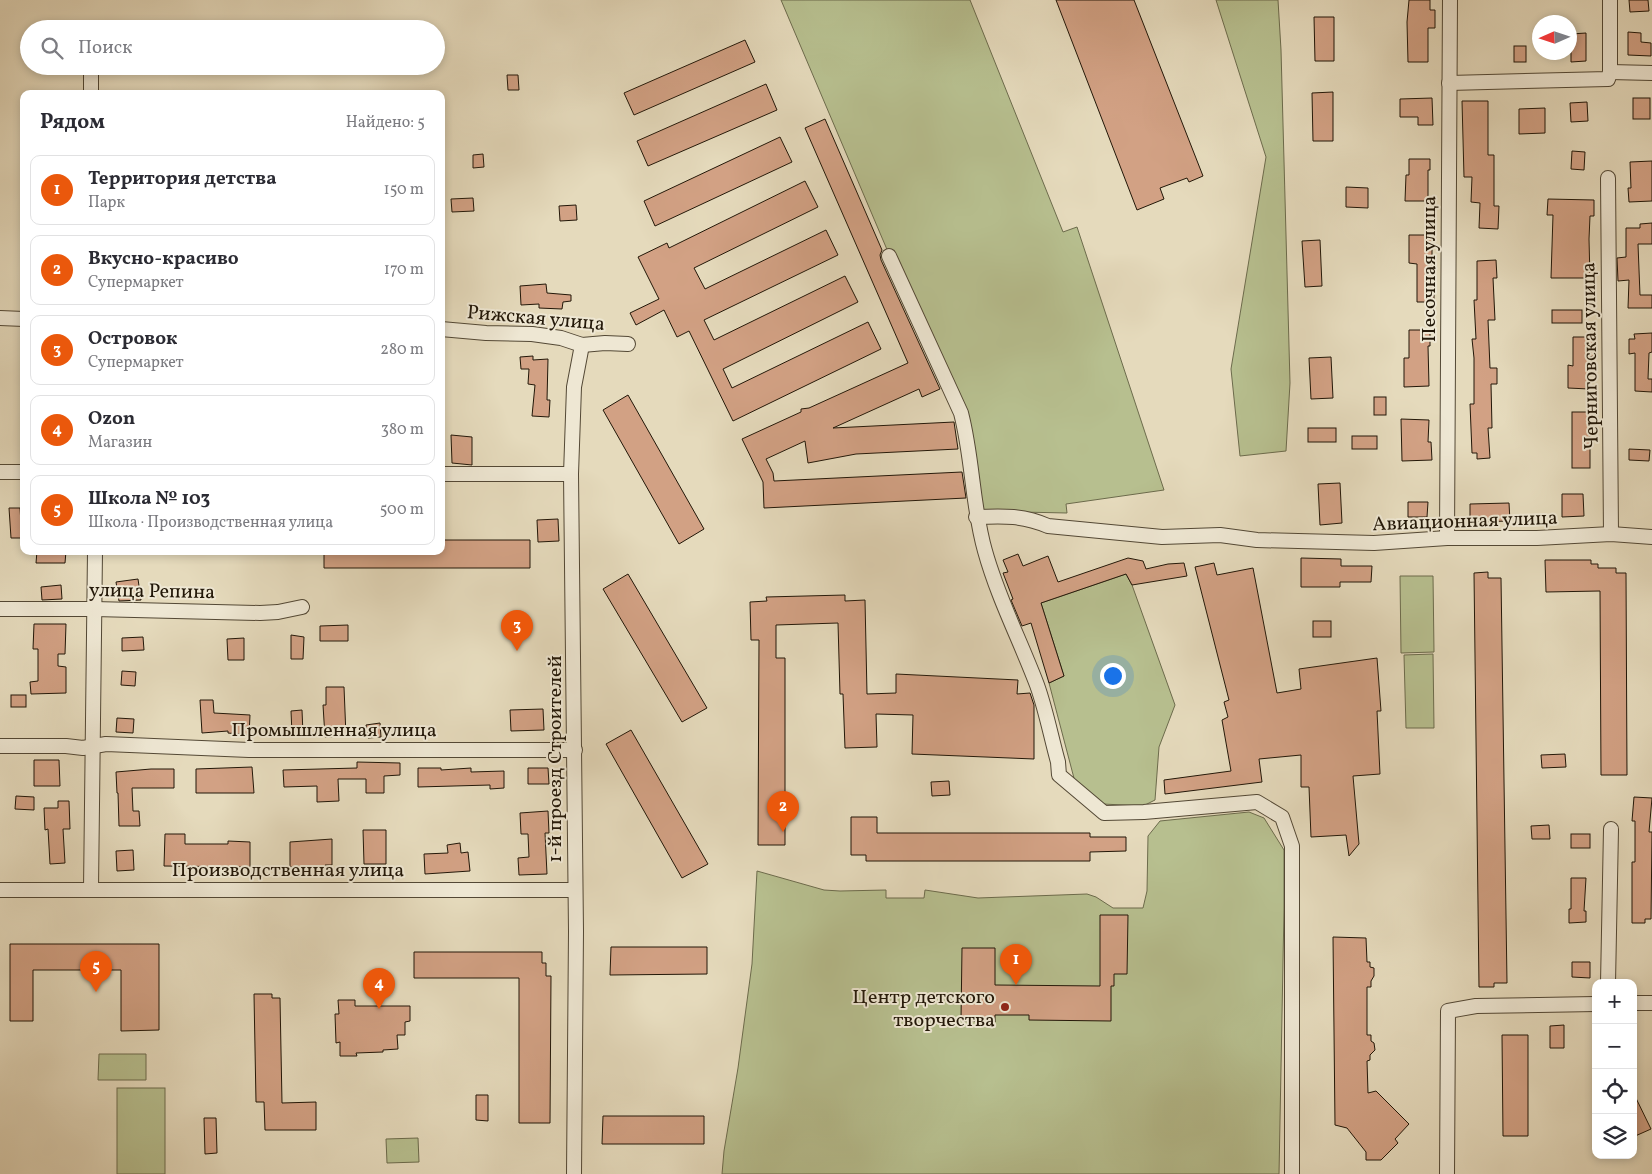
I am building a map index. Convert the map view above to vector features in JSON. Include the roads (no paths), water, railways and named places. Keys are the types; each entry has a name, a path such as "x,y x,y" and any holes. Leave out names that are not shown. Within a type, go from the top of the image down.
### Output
{"street":[{"name":"Песочная улица","path":"1447,538 1450,0"},
{"path":"1609,75 1610,0"},
{"path":"1449,82 1652,73"},
{"path":"91,90 92,75"},
{"name":"Черниговская улица","path":"1608,178 1611,534"},
{"path":"889,256 960,413 967,435 976,516 984,550 1000,596 1038,687 1058,762 1059,775 1104,813 1144,812 1257,802 1282,817 1292,846 1292,1174"},
{"path":"0,318 20,319"},
{"name":"Рижская улица","path":"445,329 532,334 561,338 582,345 628,344"},
{"name":"1-й проезд Строителей","path":"574,1174 575,750 571,474 574,387 582,345"},
{"path":"0,472 20,472"},
{"path":"445,474 571,474"},
{"name":"Авиационная улица","path":"976,516 1008,516 1033,519 1048,526 1162,537 1220,535 1279,541 1374,543 1447,538 1538,538 1611,534 1652,537"},
{"path":"91,889 94,555"},
{"name":"улица Репина","path":"0,609 94,608 260,613 302,608"},
{"name":"Промышленная улица","path":"0,746 92,748 106,744 249,750 575,750"},
{"path":"1608,979 1611,829"},
{"name":"Производственная улица","path":"0,890 575,890"},
{"path":"1637,1003 1652,1003"},
{"path":"1447,1174 1448,1011 1476,1006 1592,1004"}],"place":[{"name":"Островок","path":"517,651"},
{"name":"Вкусно-красиво","path":"783,832"},
{"name":"Территория детства","path":"1016,985"},
{"name":"Школа № 103","path":"96,992"},
{"name":"Центр детского творчества","path":"1005,1007"},
{"name":"Ozon","path":"379,1009"}]}
